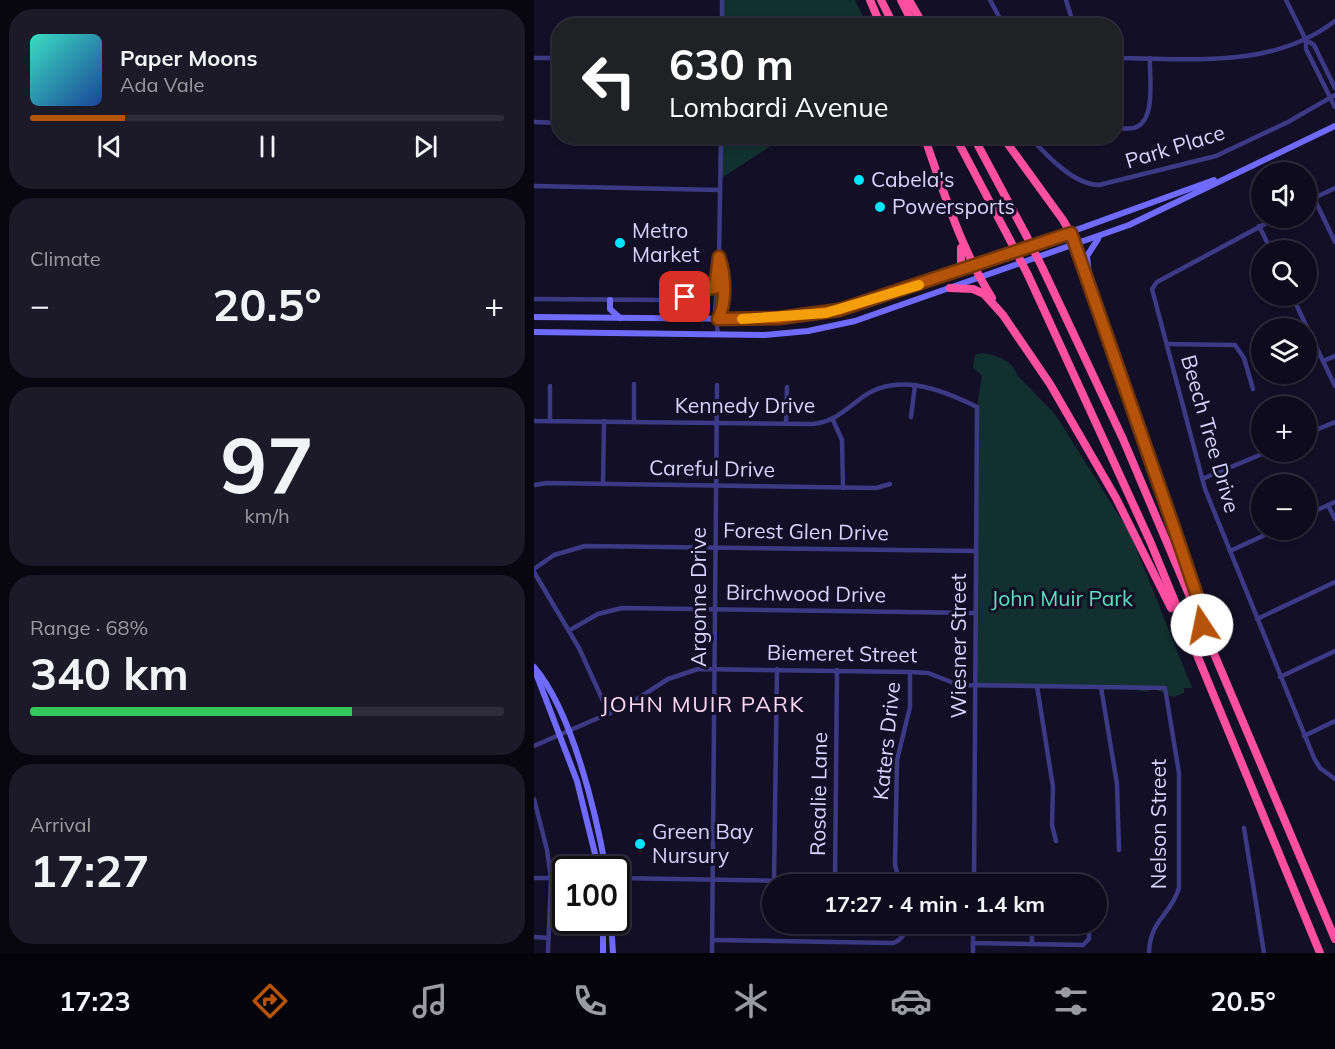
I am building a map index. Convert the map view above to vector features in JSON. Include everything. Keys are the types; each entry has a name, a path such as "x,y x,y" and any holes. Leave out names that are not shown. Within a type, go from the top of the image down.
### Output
{"highway":[{"path":"870,0 878,18"},
{"path":"880,0 890,18"},
{"path":"901,0 910,18"},
{"path":"909,0 919,18"},
{"path":"927,144 972,267 1050,384 1103,474 1143,547 1170,608 1182,624"},
{"path":"959,144 1028,275 1106,441 1320,953"},
{"path":"977,144 1043,268 1123,439 1335,939"},
{"path":"1008,144 1071,233 1076,245 1197,596 1202,625"},
{"path":"945,276 958,268 962,262 958,234"},
{"path":"950,288 978,290 1003,315"}],"main road":[{"path":"534,332 765,335 817,329 870,316 1104,235 1161,211 1335,126"},
{"path":"534,317 718,319 779,318 826,313 868,302 1071,233 1245,168"},
{"path":"1090,283 1088,253 1095,242 1104,235"},
{"path":"600,318 610,309 610,300"},
{"path":"610,309 620,318"},
{"path":"596,856 577,781 534,667 567,732 587,788 603,856"},
{"path":"603,934 603,953"},
{"path":"612,934 613,953"}],"street":[{"path":"722,0 722,18"},
{"path":"990,0 1000,18"},
{"path":"1066,0 1072,18"},
{"path":"1286,0 1306,40 1306,49 1333,96 1335,107"},
{"path":"1122,58 1242,58 1267,54 1306,40 1335,21"},
{"path":"1306,40 1314,45 1335,88"},
{"path":"534,58 552,58"},
{"path":"1122,128 1134,128 1145,120 1149,109 1149,58"},
{"name":"Park Place","path":"1037,144 1047,155 1087,185 1099,186 1216,156 1288,122 1333,96"},
{"path":"534,122 552,123"},
{"path":"718,334 715,288 719,257 721,144"},
{"path":"534,186 720,190"},
{"path":"1317,197 1335,188"},
{"path":"1317,204 1335,242"},
{"name":"Beech Tree Drive","path":"1255,228 1157,282 1152,289 1202,480 1304,736 1320,768 1335,779"},
{"path":"718,319 722,310 722,266 719,257"},
{"path":"534,298 678,299 700,289 715,288"},
{"path":"1297,306 1335,386"},
{"path":"1167,344 1235,345 1244,358 1253,389"},
{"path":"1323,361 1335,356"},
{"path":"634,384 634,422"},
{"name":"Argonne Drive","path":"712,953 717,385"},
{"name":"Kennedy Drive","path":"534,421 812,424 833,420 874,390 890,385 915,385 941,390 977,407"},
{"path":"911,417 915,385"},
{"path":"550,386 550,421"},
{"path":"786,424 787,387"},
{"name":"Wiesner Street","path":"974,874 977,407"},
{"path":"833,420 843,447 843,488"},
{"path":"603,484 604,422"},
{"path":"1317,429 1335,422"},
{"path":"1202,480 1251,459"},
{"name":"Careful Drive","path":"534,485 876,488 890,484"},
{"path":"1317,510 1335,502"},
{"path":"1328,505 1335,519"},
{"path":"1230,551 1254,540"},
{"name":"Forest Glen Drive","path":"534,571 554,555 585,546 976,551"},
{"path":"534,571 570,630 609,714"},
{"path":"1257,619 1335,582"},
{"name":"Birchwood Drive","path":"570,630 598,614 622,608 975,613"},
{"path":"1280,677 1335,651"},
{"name":"Biemeret Street","path":"534,746 628,705 668,678 689,671 716,668 928,673 951,683 975,685 1165,688"},
{"path":"774,874 777,669"},
{"name":"Rosalie Lane","path":"835,874 837,670"},
{"name":"Katers Drive","path":"898,874 895,864 897,760 910,707 910,672"},
{"path":"1038,686 1053,787 1052,825 1056,841"},
{"path":"1101,687 1117,784 1119,850"},
{"name":"Nelson Street","path":"1149,953 1152,930 1175,902 1179,888 1179,773 1165,688"},
{"path":"1304,736 1335,721"},
{"path":"534,799 550,878 548,953"},
{"path":"1244,828 1264,953"},
{"path":"534,878 550,878"},
{"path":"630,878 762,881"},
{"path":"712,940 893,943 900,941 905,934"},
{"path":"973,934 973,953"},
{"path":"1032,934 1032,944"},
{"path":"973,943 1083,945 1089,939 1089,934"},
{"path":"534,938 548,938"}],"green space":[{"path":"724,0 855,0 864,18 724,18"},
{"path":"721,144 774,144 720,179"},
{"name":"John Muir Park","path":"983,353 1008,362 1017,375 1055,414 1130,533 1192,688 1184,688 1184,693 1173,697 1152,688 1147,692 1130,689 975,685 977,407 982,376 973,367 975,355"}],"slow traffic":[{"path":"742,319 826,313 919,285"}],"place":[{"name":"Cabela's","path":"859,180"},
{"name":"Powersports","path":"880,207"},
{"name":"Metro Market","path":"620,243"},
{"name":"Green Bay Nursury","path":"640,844"}],"district":[{"name":"JOHN MUIR PARK","path":"703,704"}],"route":[{"path":"685,297 700,289 715,288 719,257 722,266 723,289 722,310 718,319 779,318 826,313 868,302 1071,233 1197,596 1202,625"}]}
